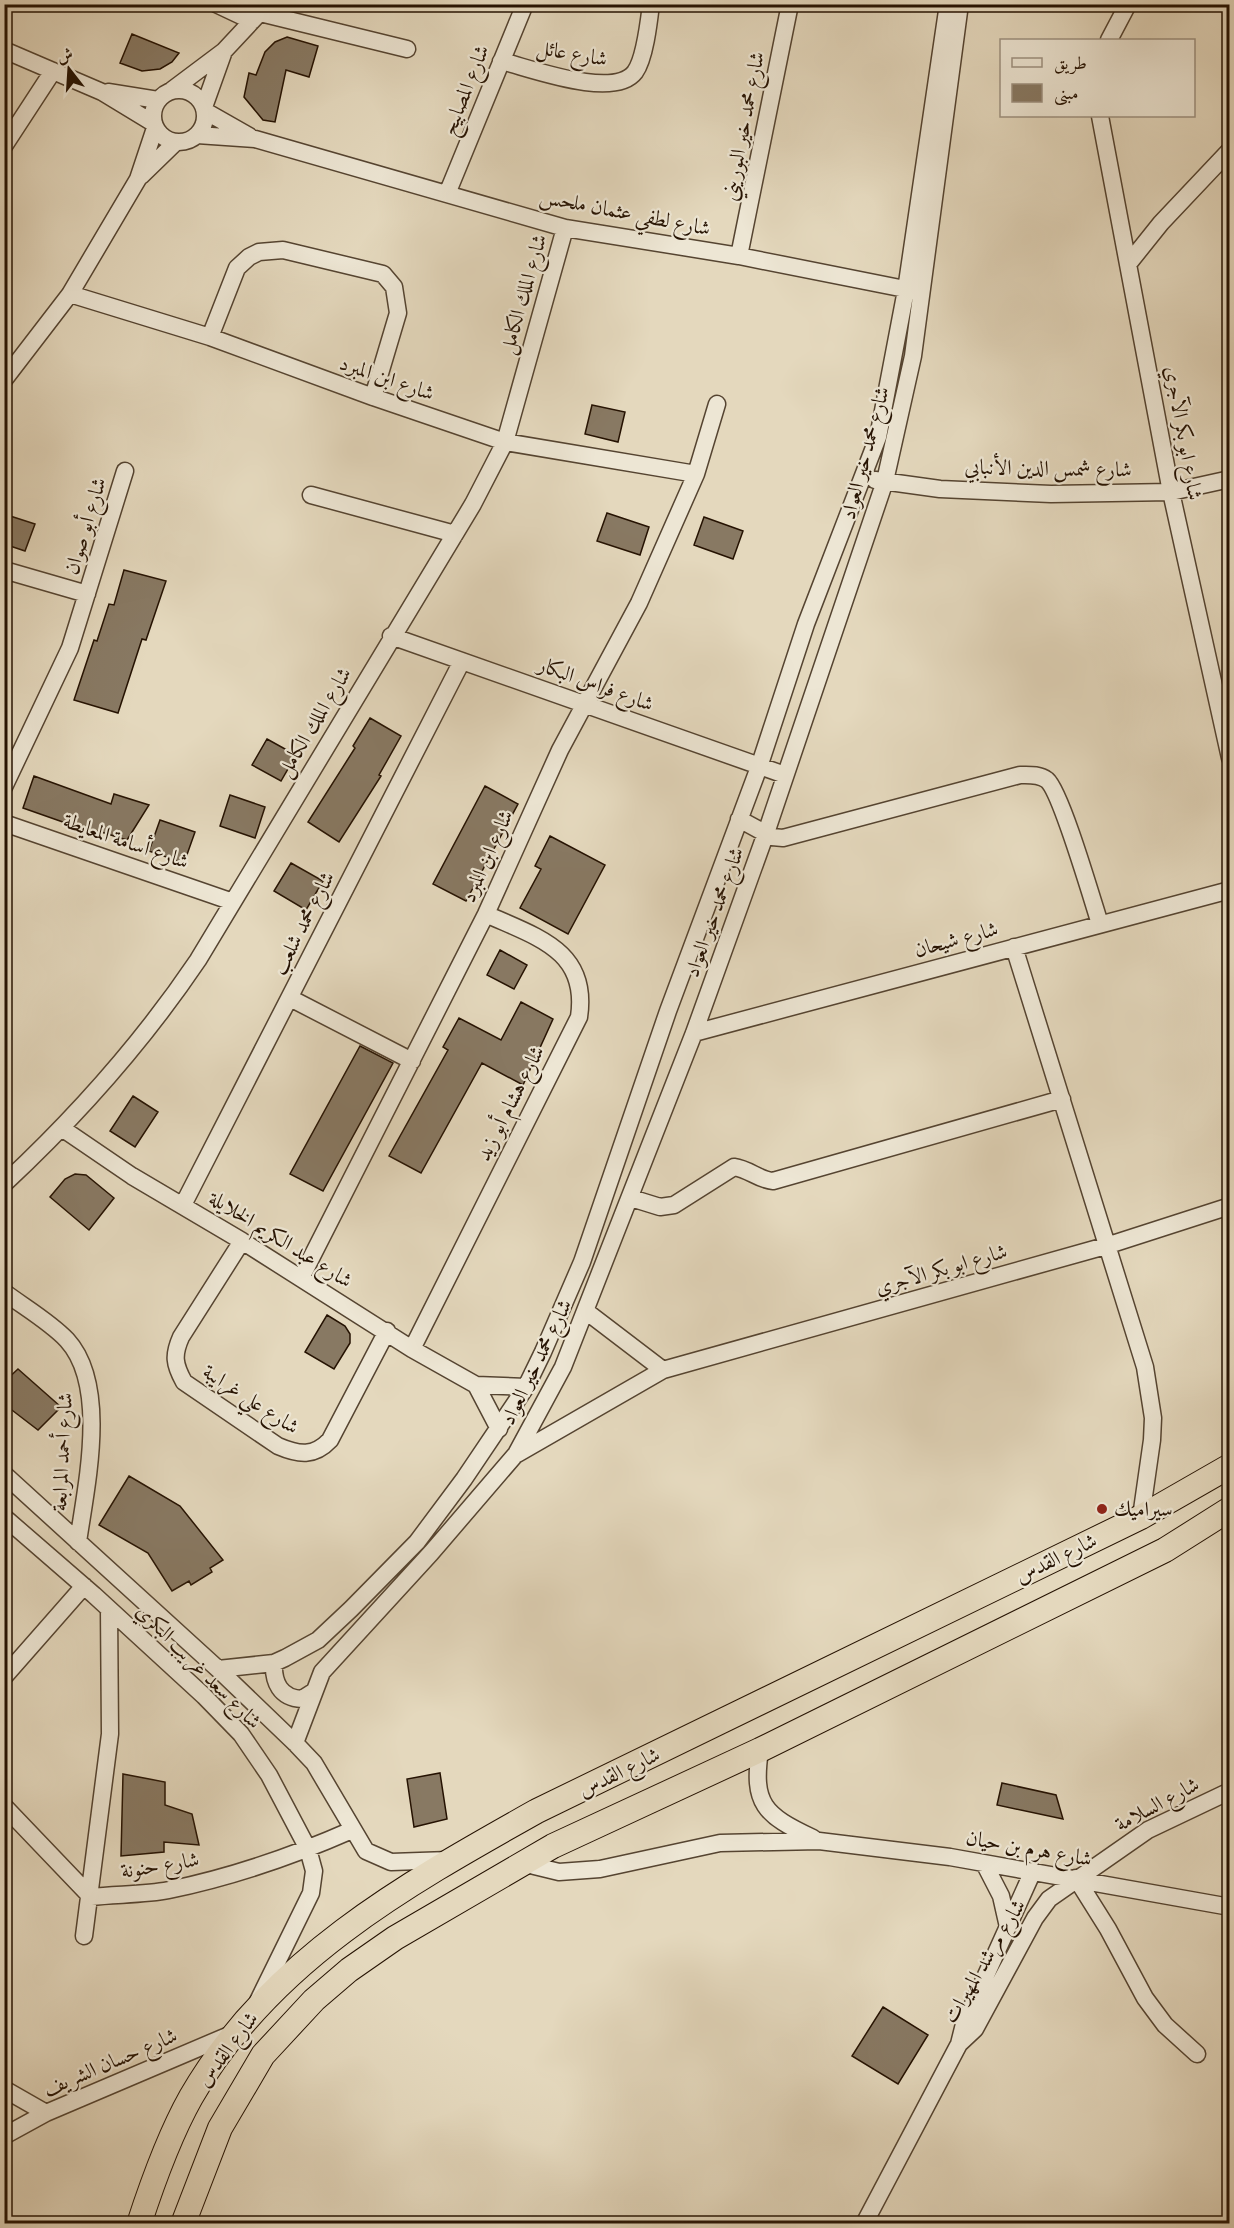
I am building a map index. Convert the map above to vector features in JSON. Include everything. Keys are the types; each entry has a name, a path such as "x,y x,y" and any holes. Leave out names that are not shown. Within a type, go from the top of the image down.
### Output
{"highway":[{"name":"شارع القدس","path":"140,2223 178,2123 191,2097 235,2033 253,2011 311,1954 350,1924 450,1860 537,1811 1141,1516 1230,1466"},
{"name":"شارع القدس","path":"183,2223 220,2128 233,2102 263,2055 314,2000 349,1970 395,1938 522,1863 1165,1550 1230,1509"}],"street":[{"path":"216,4 407,49"},
{"name":"شارع المصابيح","path":"447,194 525,4"},
{"name":"شارع عائل","path":"501,61 583,82 605,85 623,81 635,72 646,37 651,4"},
{"name":"شارع محمد خير البوريني","path":"739,256 790,4"},
{"name":"شارع محمد خير العواد","path":"295,1743 313,1692 328,1664 431,1553 516,1454 563,1367 587,1312 694,1033 766,833 885,481 913,356 914,291 948,4"},
{"name":"شارع محمد خير العواد","path":"218,1669 274,1663 318,1640 417,1542 499,1429 526,1387 582,1262 641,1088 759,767 806,624 865,478 878,437 914,291 960,4"},
{"path":"1109,39 1128,4"},
{"path":"4,380 70,294 138,178 154,125 153,111 165,95 224,51 260,13"},
{"path":"4,50 102,92 154,125 164,138 176,142 188,141 197,135 204,124 205,109 224,51"},
{"path":"4,146 53,71"},
{"path":"102,92 165,95 185,90 197,96 205,109"},
{"name":"شارع لطفي عثمان ملحس","path":"205,109 255,139"},
{"name":"شارع ابو بكر الآجري","path":"1100,117 1171,492 1222,680 1230,758"},
{"name":"شارع لطفي عثمان ملحس","path":"197,135 255,139 565,228 739,256 914,291"},
{"path":"138,178 176,142"},
{"path":"1129,263 1161,222 1230,150"},
{"name":"شارع الملك الكامل","path":"4,1184 63,1130 160,1017 198,960 391,636 473,504 505,442 565,228"},
{"path":"210,337 237,268 249,257 260,252 283,250 382,274 394,287 398,313 373,397"},
{"name":"شارع ابن المبرد","path":"70,294 210,337 373,397 505,442 696,474"},
{"name":"شارع ابن المبرد","path":"301,1278 486,914 560,750 639,603 696,474 717,404"},
{"name":"شارع أبو صوان","path":"4,787 70,648 125,471"},
{"name":"شارع شمس الدين الأنبابي","path":"865,478 940,489 1051,494 1171,492 1230,479"},
{"path":"311,495 455,534"},
{"name":"شارع أبو صوان","path":"4,570 87,594"},
{"name":"شارع فراس البكار","path":"391,636 784,775"},
{"name":"شارع محمد شلعب","path":"183,1205 462,661"},
{"path":"739,819 772,837 791,836 1020,775 1034,775 1046,779 1057,797 1100,924"},
{"name":"شارع أسامة المعايطة","path":"4,823 232,902"},
{"name":"شارع شيحان","path":"694,1033 1230,890"},
{"name":"شارع هشام أبو زيد","path":"412,1349 579,1017 583,996 568,959 552,945 486,914"},
{"path":"1014,947 1109,1245 1145,1367 1153,1418 1141,1516"},
{"path":"290,998 412,1061"},
{"path":"631,1198 660,1207 674,1205 734,1167 749,1170 765,1180 773,1181 1062,1099"},
{"name":"شارع عبد الكريم الخلايلة","path":"63,1130 132,1176 243,1241 412,1349 476,1385 526,1387"},
{"name":"شارع ابو بكر الآجري","path":"516,1454 663,1370 1109,1245 1230,1206"},
{"name":"شارع علي غرايبة","path":"243,1241 181,1337 174,1353 176,1367 184,1382 278,1446 295,1453 311,1453 321,1449 330,1440 387,1331"},
{"name":"شارع أحمد المرابعة","path":"4,1292 66,1340 80,1358 87,1376 91,1413 89,1456 78,1542"},
{"path":"587,1312 663,1370"},
{"path":"476,1385 499,1429"},
{"name":"شارع سعد غريب البكري","path":"4,1474 218,1669 295,1743 314,1763 366,1851 392,1862 450,1860"},
{"name":"شارع سعد غريب البكري","path":"4,1517 84,1586 204,1696 241,1734 269,1775 308,1849 314,1871 311,1893 253,2011"},
{"path":"4,1677 84,1586"},
{"path":"84,1936 91,1897 110,1734 109,1609"},
{"path":"274,1663 274,1679 284,1694 302,1699 313,1692"},
{"name":"شارع هرم بن حيان","path":"760,1749 756,1785 759,1798 779,1819 819,1841"},
{"name":"شارع السلامة","path":"1076,1878 1148,1830 1230,1791"},
{"path":"4,1806 91,1897"},
{"name":"شارع حنونة","path":"91,1897 167,1890 234,1874 308,1849 352,1830"},
{"name":"شارع هرم بن حيان","path":"522,1863 560,1872 600,1869 720,1843 819,1841 1034,1871 1230,1907"},
{"path":"984,1863 1001,1896 1008,1927"},
{"name":"شارع مرشد المهيرات","path":"864,2223 959,2044 964,2024 1034,1871"},
{"path":"1076,1878 1108,1929 1145,1998 1165,2025 1197,2054"},
{"name":"شارع مرشد المهيرات","path":"959,2044 975,2029 1041,1909 1059,1890 1076,1878"},
{"name":"شارع حسان الشريف","path":"4,2136 46,2113 235,2033"},
{"path":"4,2089 46,2113"}],"building":[{"path":"132,34 179,53 172,62 160,69 142,71 120,63"},
{"path":"287,37 318,46 309,77 286,70 275,122 263,120 244,97 249,73 256,75 265,52 275,42"},
{"path":"592,405 625,412 618,442 585,434"},
{"path":"607,513 649,527 640,555 597,541"},
{"path":"4,514 35,524 25,551 4,544"},
{"path":"704,517 743,531 733,559 694,545"},
{"path":"124,570 166,581 146,640 142,639 118,713 74,700 109,604 114,605"},
{"path":"370,718 401,736 379,775 381,776 339,842 308,822 355,748 353,746"},
{"path":"267,739 296,755 281,781 252,765"},
{"path":"34,776 111,804 114,794 149,805 127,840 98,831 97,834 23,808"},
{"path":"485,786 518,804 466,901 433,884"},
{"path":"230,795 265,807 255,838 220,826"},
{"path":"160,820 195,832 184,863 149,851"},
{"path":"550,836 605,865 568,934 520,908 541,869 535,866"},
{"path":"291,863 323,881 306,910 274,891"},
{"path":"500,950 527,965 514,989 487,975"},
{"path":"521,1002 553,1019 523,1085 482,1063 421,1173 389,1156 448,1050 443,1047 459,1018 501,1040"},
{"path":"360,1046 393,1063 323,1191 290,1174"},
{"path":"133,1096 158,1112 135,1147 110,1131"},
{"path":"75,1174 86,1175 114,1198 89,1230 50,1197 65,1179"},
{"path":"327,1315 345,1326 350,1334 350,1343 334,1369 305,1352"},
{"path":"18,1369 61,1407 38,1430 4,1404 4,1382"},
{"path":"129,1476 180,1506 223,1560 210,1568 212,1572 191,1585 189,1581 172,1591 148,1553 99,1525"},
{"path":"440,1773 447,1819 414,1827 407,1779"},
{"path":"123,1774 165,1782 165,1805 192,1814 199,1845 164,1842 164,1852 121,1856"},
{"path":"1002,1783 1056,1795 1063,1819 997,1805"},
{"path":"883,2007 928,2035 898,2084 852,2056"}],"place":[{"name":"سيراميك","path":"1102,1509"}]}
